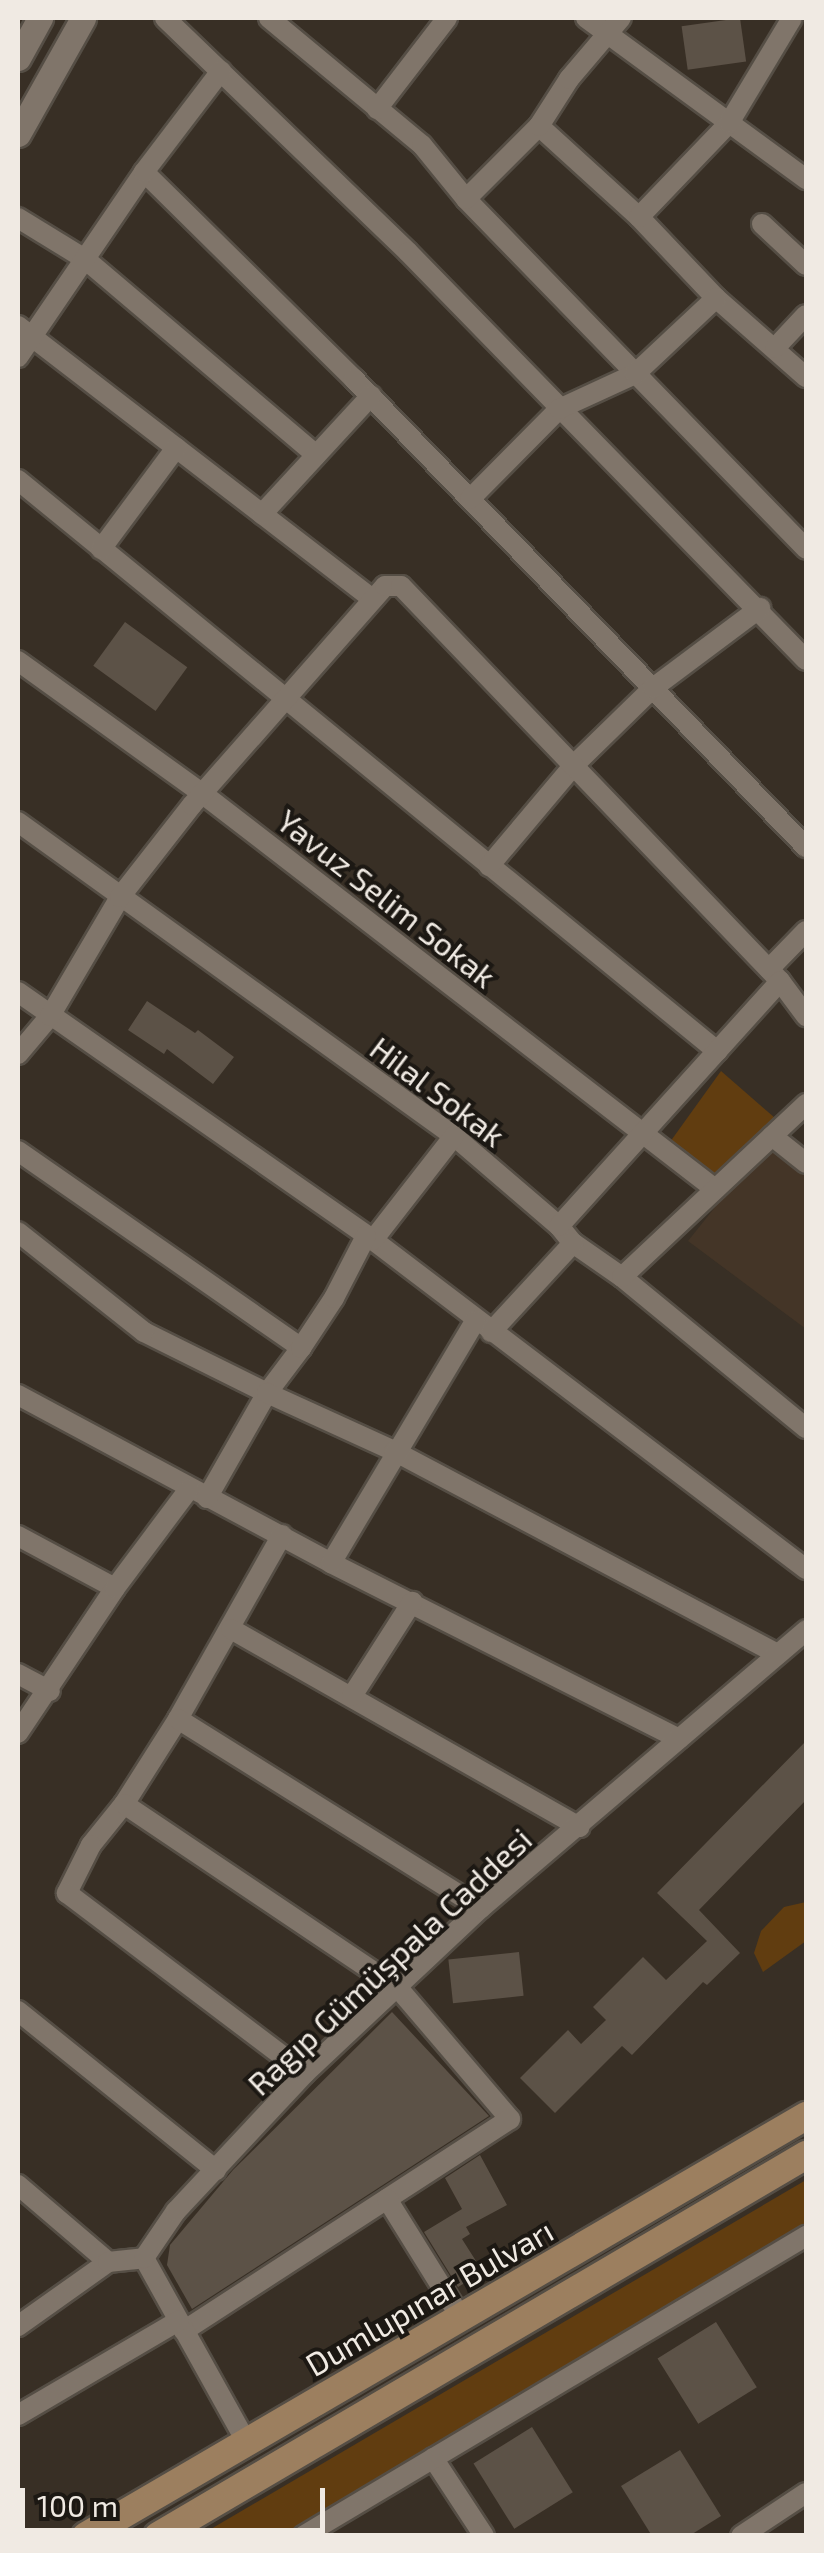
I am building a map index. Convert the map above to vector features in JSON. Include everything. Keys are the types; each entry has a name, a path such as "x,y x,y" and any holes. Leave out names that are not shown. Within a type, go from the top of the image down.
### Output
{"main road":[{"name":"Dumlupınar Bulvarı","path":"86,2536 806,2116"},
{"name":"Dumlupınar Bulvarı","path":"158,2536 806,2155"}],"street":[{"path":"18,58 40,18"},
{"path":"18,134 83,18"},
{"path":"164,18 408,252 559,409 760,608 806,660"},
{"path":"269,18 422,145 466,199 635,374 695,430 806,549"},
{"path":"377,109 446,18"},
{"path":"586,18 806,179"},
{"path":"466,199 539,126 569,79 621,18"},
{"path":"638,216 729,124 792,18"},
{"path":"18,358 24,331 85,259 144,172 221,71"},
{"path":"539,126 638,216 716,298 806,378"},
{"path":"144,172 371,396 806,847"},
{"path":"18,218 85,259 316,455"},
{"path":"762,224 806,265"},
{"path":"470,499 559,409 635,374 716,298"},
{"path":"775,348 806,315"},
{"path":"24,331 373,600"},
{"path":"262,514 371,396"},
{"path":"101,549 176,448"},
{"path":"18,480 717,1051"},
{"path":"18,1054 50,1016 120,897 203,794 385,586 401,586 774,975 806,1016"},
{"path":"489,866 574,765 653,688 760,608"},
{"name":"Yavuz Selim Sokak","path":"18,661 203,794 715,1188"},
{"name":"Hilal Sokak","path":"18,822 454,1136 559,1226 573,1243 622,1276 806,1428"},
{"path":"559,1226 717,1051 806,931"},
{"path":"18,992 370,1238 806,1569"},
{"path":"622,1276 806,1104"},
{"path":"18,1733 50,1691 115,1588 198,1494 334,1298 370,1238 454,1136"},
{"path":"772,1136 806,1163"},
{"path":"18,1151 300,1348"},
{"path":"18,1232 144,1332 394,1451 776,1654"},
{"path":"332,1563 394,1451 483,1326 573,1243"},
{"path":"18,1395 198,1494 680,1739"},
{"path":"282,1535 178,1719 124,1804 92,1845 67,1893 305,2073"},
{"path":"18,1536 115,1588"},
{"path":"352,1696 412,1602"},
{"path":"231,1628 580,1828"},
{"name":"Ragıp Gümüşpala Caddesi","path":"144,2258 176,2212 305,2073 399,1989 481,1908 580,1828 806,1630"},
{"path":"18,1674 50,1691"},
{"path":"178,1719 481,1908"},
{"path":"18,2415 181,2326 510,2118 399,1989 124,1804"},
{"path":"18,2011 216,2170"},
{"path":"18,2185 108,2262"},
{"path":"387,2199 461,2318"},
{"path":"303,2536 806,2236"},
{"path":"18,2326 108,2262 144,2258 246,2443"},
{"path":"433,2458 484,2536"},
{"path":"741,2536 806,2493"}],"shaded area":[{"path":"721,1071 775,1118 717,1176 670,1142"},
{"path":"772,1136 806,1165 806,1329 688,1241"},
{"path":"806,1902 806,1941 763,1972 754,1953 761,1931 784,1907"},
{"path":"806,2180 806,2230 301,2535 199,2536"}],"building":[{"path":"740,18 746,62 688,70 682,26"},
{"path":"125,622 187,667 156,711 93,666"},
{"path":"147,1001 195,1033 198,1030 234,1057 213,1084 167,1049 164,1054 128,1030"},
{"path":"806,1741 806,1800 699,1910 740,1953 707,1985 703,1982 632,2055 622,2046 555,2113 520,2078 568,2030 581,2044 606,2020 593,2007 643,1957 666,1980 707,1941 657,1893"},
{"path":"519,1952 524,1996 453,2003 448,1959"},
{"path":"392,2012 489,2116 192,2309 167,2265 170,2245 233,2170"},
{"path":"480,2155 507,2205 466,2227 470,2234 462,2239 483,2272 458,2287 424,2232 462,2209 445,2178"},
{"path":"716,2322 757,2387 698,2424 657,2359"},
{"path":"532,2427 573,2492 514,2529 473,2464"},
{"path":"680,2450 721,2516 689,2536 652,2536 621,2486"}]}
